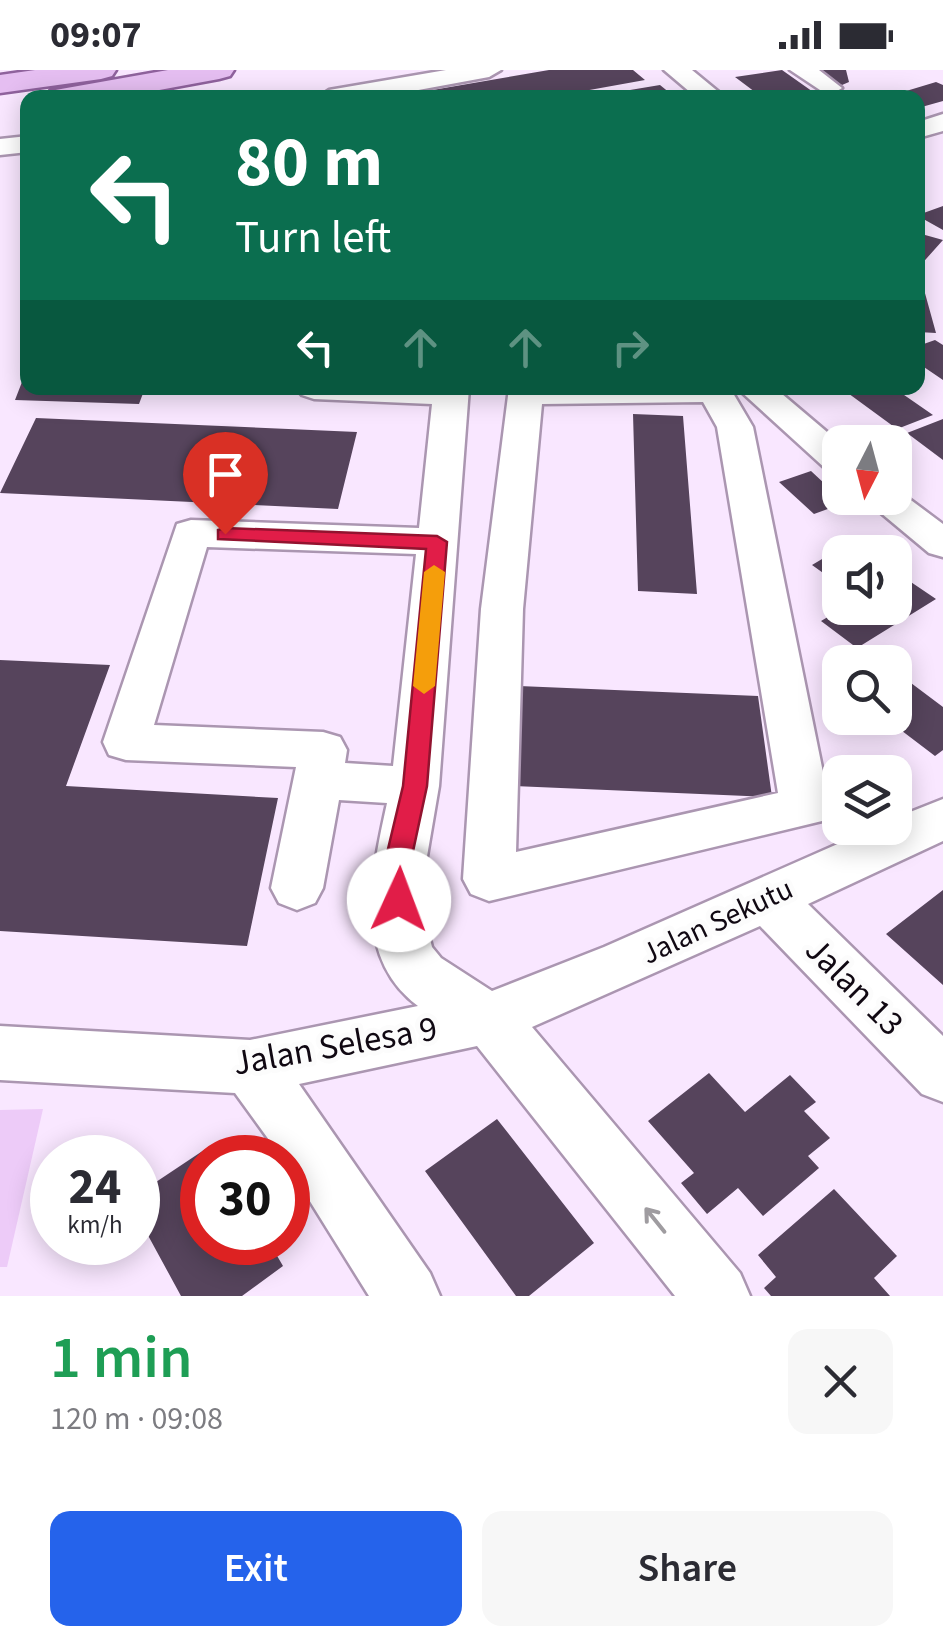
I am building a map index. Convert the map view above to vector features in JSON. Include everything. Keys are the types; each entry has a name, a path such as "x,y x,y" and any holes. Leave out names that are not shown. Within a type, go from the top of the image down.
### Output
{"main road":[{"path":"0,84 102,70"},
{"path":"106,90 219,70"}],"street":[{"path":"412,90 490,70"},
{"path":"676,70 703,90"},
{"path":"802,70 829,88"},
{"path":"451,395 415,786 396,870 406,952 416,969 444,994 490,1018 716,1296"},
{"path":"526,395 502,609 489,879 805,807 728,395"},
{"path":"736,395 822,450"},
{"path":"905,515 943,544"},
{"path":"297,888 324,750 126,742 190,533 437,542"},
{"path":"431,609 502,609"},
{"path":"318,780 415,786"},
{"name":"Jalan Sekutu","path":"490,1018 623,964 943,819"},
{"name":"Jalan 13","path":"766,898 943,1075"},
{"name":"Jalan Selesa 9","path":"0,1052 250,1067 490,1018"},
{"path":"250,1067 303,1136 407,1296"}],"shaded area":[{"path":"43,1109 37,1135 30,1135 30,1166 7,1267 0,1267 0,1110"}],"building":[{"path":"549,70 633,70 645,80 589,90 433,90"},
{"path":"782,70 810,90 752,90 735,77"},
{"path":"813,70 846,70 849,82 842,85"},
{"path":"936,82 943,85 943,101 925,106 925,90 910,90"},
{"path":"660,85 666,90 630,90"},
{"path":"943,206 943,230 925,220 925,212"},
{"path":"925,235 943,240 925,260"},
{"path":"925,293 936,333 925,332"},
{"path":"935,340 943,345 943,380 925,368 925,344"},
{"path":"20,387 20,395 142,395 139,404 15,400"},
{"path":"851,395 904,395 933,415 907,425 892,425"},
{"path":"633,414 683,416 697,594 638,591"},
{"path":"36,418 357,432 338,509 0,493"},
{"path":"943,419 943,460 912,437 912,431"},
{"path":"811,471 822,481 822,511 814,514 779,482"},
{"path":"822,559 822,572 812,565"},
{"path":"912,583 936,599 912,614"},
{"path":"826,625 894,625 862,645 853,645"},
{"path":"0,660 110,665 66,786 278,798 247,946 0,931"},
{"path":"912,684 943,707 943,750 935,756 907,735 912,735"},
{"path":"519,686 758,696 772,797 514,786"},
{"path":"943,890 943,985 886,934"},
{"path":"709,1073 745,1112 790,1075 816,1102 804,1111 830,1138 808,1156 819,1168 763,1216 738,1188 707,1214 681,1183 694,1173 648,1121"},
{"path":"497,1119 594,1243 529,1296 516,1296 425,1171"},
{"path":"180,1166 180,1265 283,1266 242,1296 181,1296 160,1257 160,1179"},
{"path":"834,1189 897,1256 874,1278 890,1296 771,1296 764,1288 776,1277 758,1255"}],"slow traffic":[{"path":"424,686 434,572"}],"route":[{"path":"225,534 437,542 415,786 396,870 399,900"}]}
